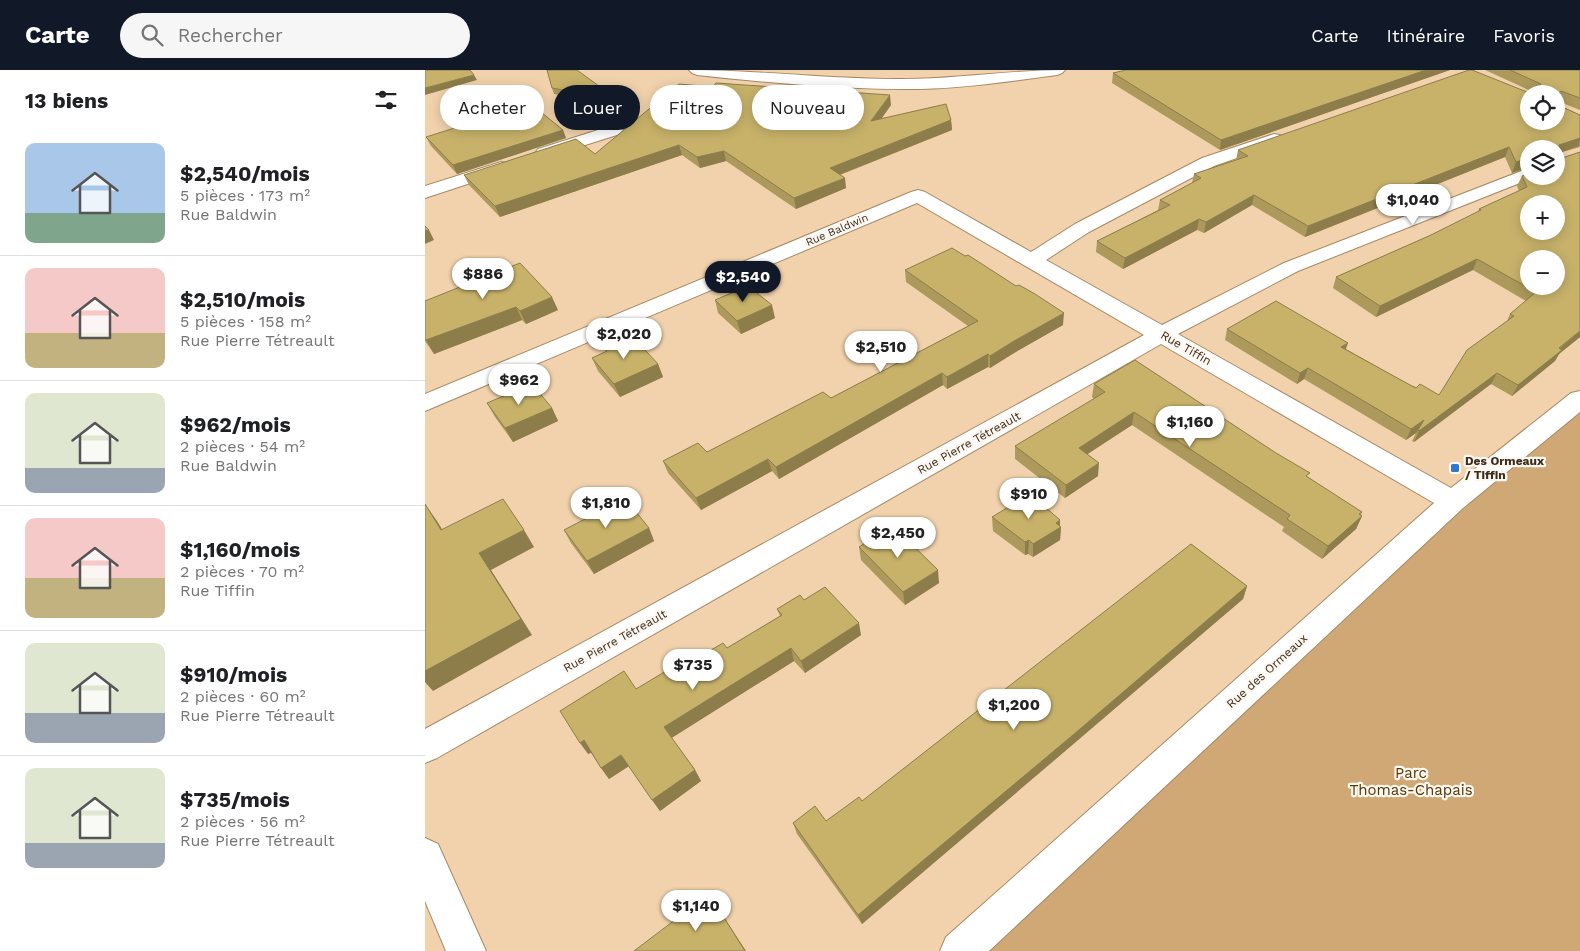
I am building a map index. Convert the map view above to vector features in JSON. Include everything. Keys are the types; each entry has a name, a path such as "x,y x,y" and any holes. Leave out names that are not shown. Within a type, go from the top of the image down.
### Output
{"street":[{"path":"697,70 779,80 921,84 997,78 1057,70"},
{"path":"425,192 614,130"},
{"path":"1030,261 1082,228 1208,162 1291,133"},
{"name":"Rue Pierre Tétreault","path":"425,747 1162,334 1291,267 1520,177"},
{"name":"Rue Tiffin","path":"918,196 1453,501"},
{"name":"Rue Baldwin","path":"425,403 918,196"},
{"name":"Rue des Ormeaux","path":"959,951 1453,501 1580,399"},
{"path":"425,857 466,951"}],"green space":[{"name":"Parc Thomas-Chapais","path":"1580,405 1580,951 967,951"}],"building":[{"path":"425,70 470,70 474,75 425,88"},
{"path":"547,70 577,70 598,85 554,85 554,88 552,88"},
{"path":"1126,70 1426,70 1221,140 1113,73"},
{"path":"1469,70 1520,89 1520,130 1565,130 1565,108 1580,115 1580,138 1565,143 1565,140 1520,140 1520,161 1516,162 1509,147 1308,226 1254,195 1206,222 1199,219 1125,258 1097,241 1170,205 1160,200 1201,178 1194,174 1248,156 1238,150"},
{"path":"1510,70 1580,70 1580,98 1565,92 1565,85 1540,85"},
{"path":"716,83 752,85 752,130 864,130 864,93 890,95 871,121 946,104 951,120 830,168 845,178 794,198 724,151 697,157 679,145 495,206 464,175 576,139 595,154 624,130 640,130 640,116 650,108 650,130 742,130 742,85 714,85"},
{"path":"544,115 554,123 554,130 563,130 453,165 426,137 448,130 544,130"},
{"path":"1580,152 1580,331 1559,348 1562,350 1518,385 1497,373 1419,431 1424,420 1411,429 1308,368 1300,373 1227,329 1276,301 1348,343 1341,347 1416,388 1420,384 1439,395 1467,350 1514,316 1510,314 1532,295 1565,295 1565,250 1520,250 1520,283 1477,259 1380,306 1336,277 1431,235 1481,210 1479,209 1527,187 1526,185 1565,185 1565,157"},
{"path":"952,248 965,256 968,255 1016,286 1019,285 1035,294 1064,313 990,356 988,354 947,377 942,373 776,467 768,459 696,498 663,461 698,443 707,452 823,392 831,398 978,321 905,270"},
{"path":"520,263 552,297 520,311 516,307 425,339 425,301"},
{"path":"748,286 772,305 737,321 715,300"},
{"path":"633,337 658,364 614,384 592,358 607,351 605,349"},
{"path":"1135,360 1276,453 1310,473 1306,476 1362,512 1359,514 1362,516 1328,546 1287,519 1290,515 1134,412 1079,448 1099,463 1066,485 1015,446 1105,392 1094,384"},
{"path":"532,384 552,408 505,428 487,403"},
{"path":"1030,494 1060,520 1056,523 1061,527 1033,544 1029,540 1025,542 992,517"},
{"path":"625,498 649,528 587,561 564,530"},
{"path":"503,499 524,530 479,553 521,619 425,671 425,504 441,530"},
{"path":"893,526 938,570 903,592 859,547"},
{"path":"1191,544 1247,586 858,915 793,823 815,806 826,821 859,797 862,801"},
{"path":"825,587 859,623 801,661 791,648 664,727 695,770 652,800 621,755 601,768 584,740 580,743 560,711 624,671 636,689 691,656 694,660 723,643 727,648 782,615 777,609 800,595 804,600"},
{"path":"709,894 745,951 634,951"}],"place":[{"name":"Des Ormeaux / Tiffin","path":"1455,468"}]}
